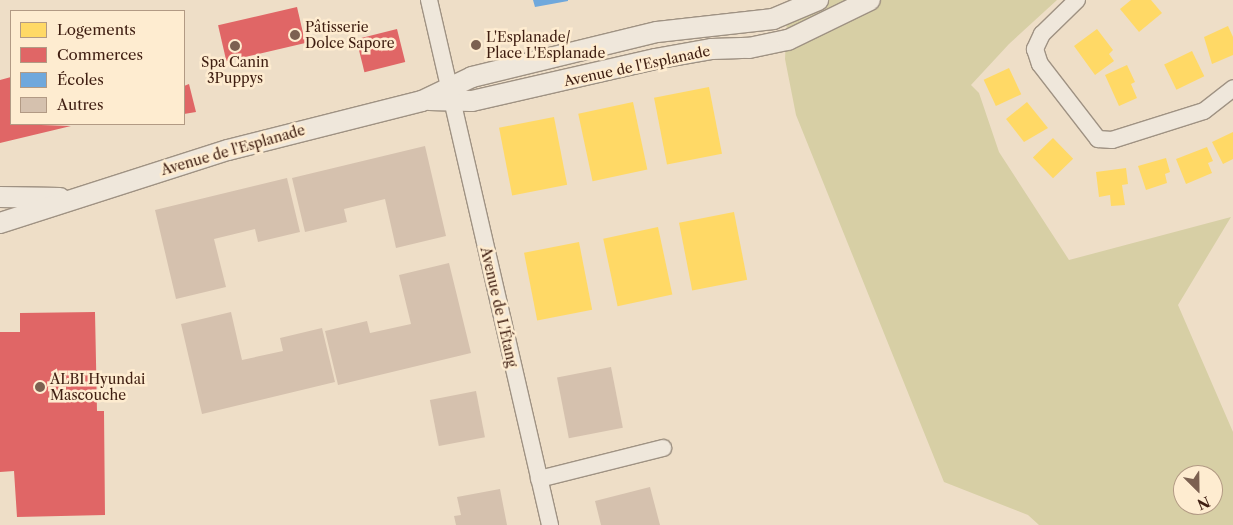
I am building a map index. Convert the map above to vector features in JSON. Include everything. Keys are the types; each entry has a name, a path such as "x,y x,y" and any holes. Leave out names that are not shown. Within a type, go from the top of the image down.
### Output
{"street":[{"name":"Avenue de L'Étang","path":"429,0 550,525"},
{"name":"Avenue de l'Esplanade","path":"0,224 72,198 228,150 450,94 472,77 657,32 773,19 818,0"},
{"name":"Avenue de l'Esplanade","path":"450,94 472,100 693,52 749,48 788,40 870,0"},
{"path":"1076,0 1042,34 1035,49 1040,64 1098,139 1112,140 1204,111 1233,88"},
{"name":"Avenue de l'Esplanade","path":"0,197 72,198"},
{"path":"539,478 664,448"}],"shaded area":[{"path":"788,0 1057,0 1009,44 971,85 979,93 999,152 1069,260 1231,217 1178,305 1233,432 1233,525 1039,525 1028,515 944,482 796,115 785,59"}],"building: Logements":[{"path":"1131,0 1151,0 1162,13 1139,32 1120,9"},
{"path":"1228,26 1233,37 1233,55 1212,64 1204,37"},
{"path":"1097,29 1113,50 1109,54 1114,61 1095,75 1074,46"},
{"path":"1192,51 1204,76 1176,90 1164,65"},
{"path":"1127,65 1135,82 1131,84 1137,98 1119,106 1105,75"},
{"path":"1009,68 1021,94 996,106 984,80"},
{"path":"709,87 722,154 667,164 654,98"},
{"path":"633,102 647,169 593,181 578,114"},
{"path":"1027,102 1048,128 1024,142 1006,119"},
{"path":"554,117 567,185 512,195 499,128"},
{"path":"1233,132 1233,159 1223,164 1212,142"},
{"path":"1053,138 1073,159 1053,178 1033,157"},
{"path":"1207,147 1213,161 1208,163 1212,173 1186,184 1176,159"},
{"path":"1166,158 1170,172 1165,174 1167,183 1146,190 1138,166"},
{"path":"1126,168 1128,184 1122,185 1125,205 1111,206 1110,195 1099,197 1096,172"},
{"path":"734,212 747,280 692,290 679,223"},
{"path":"658,227 672,294 618,306 603,239"},
{"path":"579,242 592,310 537,320 524,253"}],"building: Commerces":[{"path":"297,7 305,43 226,61 218,25"},
{"path":"397,29 405,62 364,72 356,39"},
{"path":"10,77 10,125 71,126 0,143 0,80"},
{"path":"189,84 196,112 185,114 185,86"},
{"path":"95,312 97,411 104,411 105,515 17,517 14,471 0,472 0,332 20,332 20,313"}],"building: Écoles":[{"path":"533,0 568,0 568,1 535,7"}],"building: Autres":[{"path":"425,146 446,236 396,248 385,199 344,209 347,222 305,232 292,178"},
{"path":"287,178 300,232 258,242 255,229 214,239 226,287 176,299 155,210"},
{"path":"449,263 471,353 338,385 325,331 367,321 370,333 411,324 399,275"},
{"path":"231,312 242,360 283,351 280,338 322,328 335,382 202,414 181,324"},
{"path":"611,367 623,428 569,438 557,377"},
{"path":"476,391 485,437 439,446 430,400"},
{"path":"650,487 660,525 601,525 595,501"},
{"path":"500,489 507,525 456,525 454,516 461,515 457,497"}],"place":[{"name":"Pâtisserie Dolce Sapore","path":"295,35"},
{"name":"L'Esplanade/ Place L'Esplanade","path":"476,45"},
{"name":"Spa Canin 3Puppys","path":"235,46"},
{"name":"ALBI Hyundai Mascouche","path":"40,387"}]}
